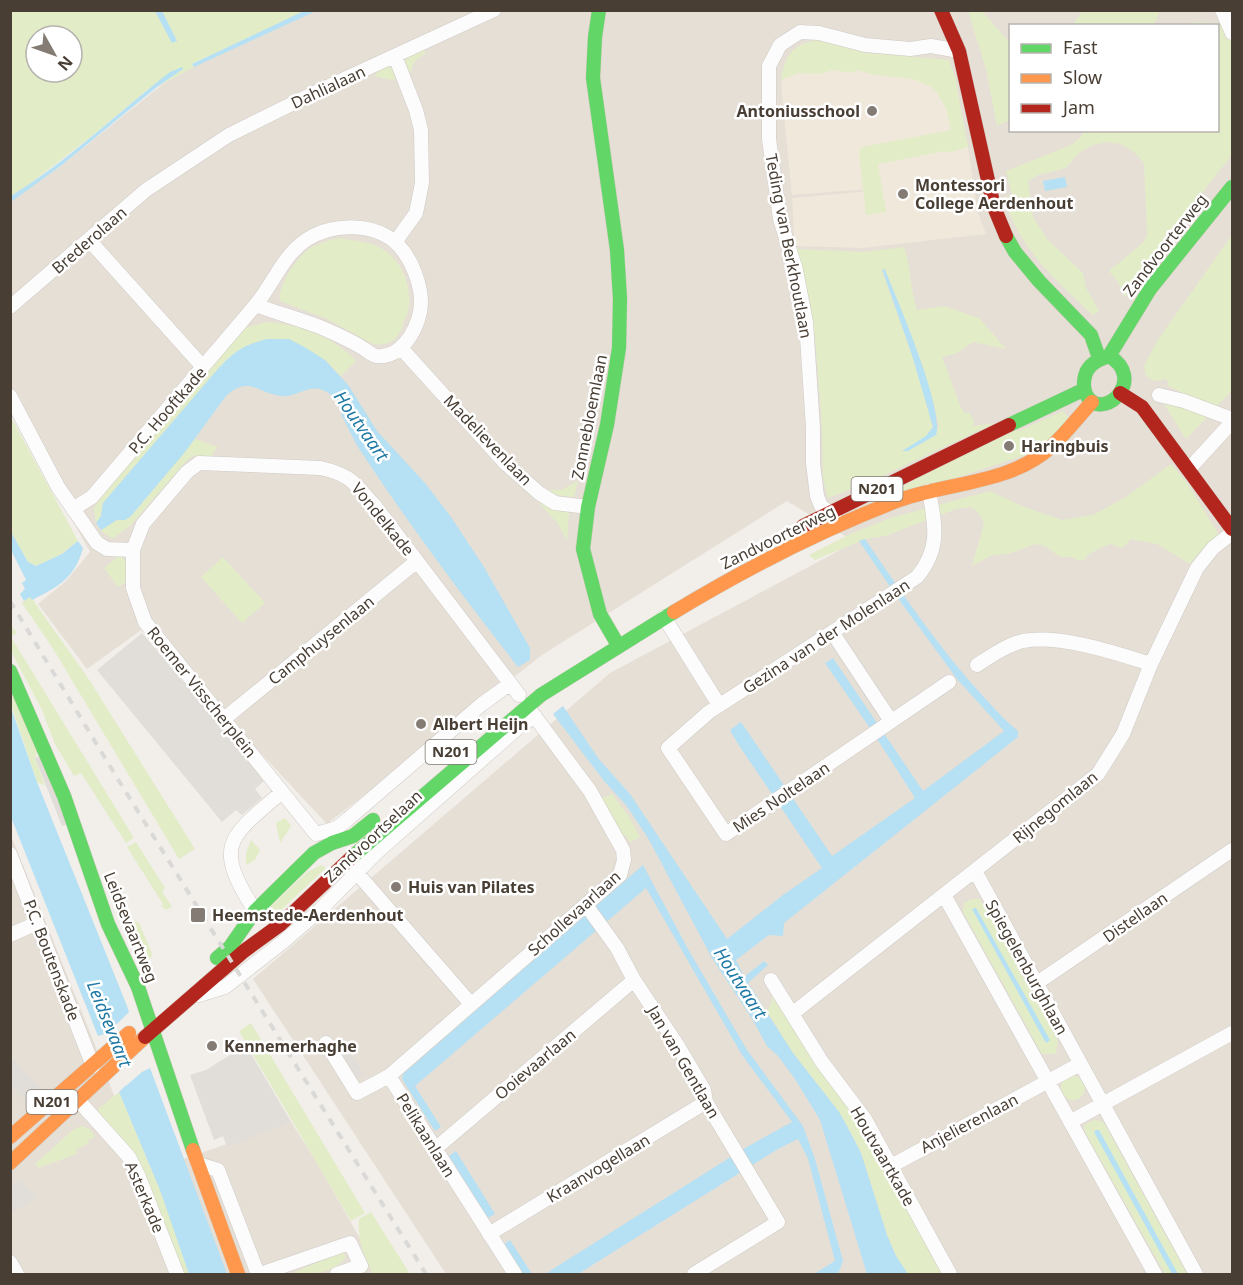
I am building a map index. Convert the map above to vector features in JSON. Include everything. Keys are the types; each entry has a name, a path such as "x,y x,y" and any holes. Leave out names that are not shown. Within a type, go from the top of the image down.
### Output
{"main road":[{"name":"Zonnebloemlaan","path":"599,10 593,78 616,250 620,328 614,388 588,507 583,549 606,635 618,645"},
{"path":"941,10 959,51 994,207 1001,228 1015,252 1039,281 1091,335 1104,357 1120,363 1125,372 1125,384 1120,393 1114,400 1106,404 1098,404 1084,395 1083,390 1086,372 1104,357"},
{"name":"Zandvoorterweg","path":"1104,357 1126,323 1206,217 1233,187"},
{"name":"Zandvoorterweg","path":"788,533 1083,390"},
{"path":"1120,393 1142,406 1233,531"},
{"name":"Zandvoorterweg","path":"544,682 618,645 663,615 758,562 843,523 988,478 1022,465 1051,447 1092,402"},
{"path":"606,635 625,623"},
{"name":"Leidsevaartweg","path":"10,671 45,746 108,924 135,979 212,1207 238,1275"},
{"name":"Zandvoortselaan","path":"10,1137 129,1033 150,1024 189,999 244,951 281,924 342,865 523,705 544,682"},
{"name":"Zandvoortselaan","path":"10,1163 82,1104 134,1047 150,1024 230,947 255,911 314,853 353,836 382,812"},
{"path":"314,853 326,853 342,865"},
{"path":"255,911 262,921 268,924 281,924"}],"street":[{"name":"Dahlialaan","path":"168,174 229,135 494,10"},
{"path":"1222,10 1233,33"},
{"name":"Teding van Berkhoutlaan","path":"843,523 821,506 817,496 813,463 806,322 796,270 780,219 769,139 769,66 780,45 800,32 819,33 865,45 910,49 931,46 959,51"},
{"path":"931,46 951,32"},
{"path":"256,305 318,326 375,356 389,354 401,348 415,327 421,310 421,292 408,257 396,241 416,213 419,203 422,172 421,130 416,110 395,56"},
{"name":"Brederolaan","path":"10,307 146,190 168,174"},
{"name":"P.C. Hooftkade","path":"73,509 92,497 256,305 288,258 305,241 324,231 345,227 370,230 396,241"},
{"path":"89,240 204,367"},
{"name":"Madelievenlaan","path":"401,348 506,464 532,487 555,503 588,507"},
{"path":"1159,395 1184,401 1233,421 1189,469"},
{"path":"10,396 58,487 97,543 107,549 133,550"},
{"name":"Vondelkade","path":"133,550 143,524 187,472 199,464 320,468 340,472 350,478 375,506 510,684"},
{"name":"Gezina van der Molenlaan","path":"668,748 719,705 917,577 932,554 935,536 930,495"},
{"name":"Rijnegomlaan","path":"793,1013 1098,774 1123,734 1151,664 1197,568 1213,548 1233,531"},
{"name":"Roemer Visscherplein","path":"133,550 133,588 145,622 316,834"},
{"name":"Camphuysenlaan","path":"224,719 417,561"},
{"path":"663,615 719,705"},
{"path":"832,632 887,724"},
{"path":"977,665 998,651 1022,641 1052,640 1116,652 1151,664"},
{"name":"Mies Noltelaan","path":"668,748 726,834 949,682"},
{"path":"510,684 523,705"},
{"name":"Zandvoortselaan","path":"316,834 337,828 482,704 510,684"},
{"name":"Zandvoortselaan","path":"189,999 225,987 321,909 371,858 520,726 523,705"},
{"name":"Schollevaarlaan","path":"389,1076 587,907 620,875 624,860 623,850 590,791 523,705"},
{"path":"255,911 235,877 231,863 232,845 241,827 282,792"},
{"name":"Distellaan","path":"1037,983 1233,850"},
{"name":"P.C. Boutenskade","path":"10,854 93,1066"},
{"path":"342,865 357,873 471,1004"},
{"name":"Spiegelenburghlaan","path":"975,871 1103,1105"},
{"path":"944,895 1155,1275"},
{"name":"Jan van Gentlaan","path":"587,907 602,925 634,980 683,1054 704,1090 706,1102 778,1222 694,1275"},
{"path":"10,935 38,923"},
{"name":"Ooievaarlaan","path":"435,1149 634,980"},
{"name":"Houtvaartkade","path":"771,980 822,1062 865,1119 950,1275"},
{"path":"1070,1122 1231,1036"},
{"name":"Pelikaanlaan","path":"326,1043 357,1093 389,1076 515,1275"},
{"name":"Anjelierenlaan","path":"891,1166 1080,1064"},
{"name":"Kraanvogellaan","path":"489,1234 706,1102"},
{"name":"Asterkade","path":"82,1104 129,1157 177,1275"},
{"path":"1103,1105 1196,1275"},
{"path":"198,1164 218,1170 259,1275 350,1243 363,1270 337,1275"},
{"path":"10,1262 17,1275"}],"shaded area":[{"path":"308,11 1232,11 1232,1274 446,1274 253,979 610,673 855,542 787,501 542,655 327,824 144,628 87,669 38,604 66,581 90,552 11,410 10,202 62,165 163,84 205,60"},
{"name":"Antoniusschool","path":"867,58 949,65 966,138 869,156 869,189 792,195 781,84 789,61"},
{"name":"Montessori College Aerdenhout","path":"967,141 978,213 986,234 862,248 795,246 792,198 870,191 870,158"},
{"path":"142,633 266,779 255,789 262,798 242,815 236,810 222,822 97,670"},
{"path":"42,755 68,824 62,826 35,758"},
{"path":"10,833 92,1037 143,1173 291,1122 318,1164 380,1274 11,1274"},
{"path":"246,1045 291,1122 227,1147 223,1136 214,1140 190,1075 206,1070"},
{"path":"349,1051 364,1074 354,1081 339,1058"},
{"path":"11,1056 41,1089 26,1102 11,1085"},
{"path":"19,1179 37,1197 11,1213 11,1186"}],"green space":[{"path":"1082,10 1160,11 1154,24 1074,24"},
{"path":"11,11 306,11 192,64 194,67 157,87 183,69 152,86 92,136 11,198"},
{"path":"968,11 982,11 1007,40 1009,39 1009,120 997,126 986,69"},
{"path":"1195,22 1227,24 1232,40 1232,155 1173,229 1125,297 1118,282 1109,271 1144,242 1147,234 1144,163 1134,152 1121,144 1107,142 1093,145 1080,152 1066,168 1038,175 1028,181 1033,217 1047,239 1083,273 1086,288 1099,311 1093,315 1052,276 1019,232 1004,197 1012,195 1006,171 1071,145 1084,132 1219,132 1219,24 1189,24"},
{"path":"816,40 867,53 949,60 955,77 968,147 947,153 946,151 878,164 886,212 866,215 859,152 862,147 951,130 946,108 930,86 913,79 875,75 857,70 851,73 833,70 820,74 798,73 781,80 787,58 791,53 800,45"},
{"path":"424,46 425,53 414,62 411,71 406,74 403,65 405,61 412,53"},
{"path":"385,65 398,76 393,80 374,76 377,73 376,69"},
{"path":"1232,235 1232,390 1215,408 1168,386 1167,379 1154,381 1146,376 1144,366 1157,341"},
{"path":"340,238 366,242 383,249 394,258 403,272 408,287 408,311 399,334 388,343 373,344 325,318 280,301 285,280 304,253 316,245"},
{"path":"904,247 917,310 944,306 979,318 1006,349 973,342 957,353 942,357 961,408 965,413 970,413 974,422 973,426 995,423 867,483 828,498 823,479 822,426 815,338 811,309 796,249 864,252","holes":["882,270 885,270 923,367 934,407 939,427 926,436 933,427 912,355"]},
{"path":"265,322 290,325 315,333 337,345 356,361 341,376 325,360 289,339 217,370 103,503 101,516 96,523 94,508 100,498 243,329"},
{"path":"1162,401 1211,413 1186,439"},
{"path":"1063,411 1070,419 1041,450 872,505 914,480 1011,431 1019,431"},
{"path":"11,417 78,541 62,554 36,566 28,562 11,532"},
{"path":"195,439 218,447 210,457 195,455 187,460 131,525 114,538 101,530 117,520 131,516"},
{"path":"1171,464 1185,480 1218,533 1218,536 1190,564 1157,544 1131,539 1122,548 1110,544 1090,553 1080,561 1071,557 1060,557 1045,546 1035,544 1011,553 990,556 972,566 984,524 979,513 971,507 956,509 885,536 865,539 815,560 809,555 848,535 890,518 990,491 1024,507 1062,520 1093,515 1126,497"},
{"path":"578,481 574,497 557,495 548,490 561,490"},
{"path":"535,498 550,508 569,513 567,540 558,524"},
{"path":"120,555 127,563 126,582 118,587 104,568"},
{"path":"223,557 265,603 242,623 201,577"},
{"path":"30,596 88,678 195,849 179,859 52,647 22,603"},
{"path":"10,624 17,633 11,637 134,838 126,843 81,773 74,776 55,744 42,710 11,651"},
{"path":"10,681 39,747 35,758 45,786 37,782 11,705"},
{"path":"612,794 640,837 630,842 625,835 620,837 601,799"},
{"path":"285,818 291,826 280,843 276,823"},
{"path":"251,840 260,850 255,860 246,865 246,853"},
{"path":"136,842 165,888 162,891 172,907 166,910 161,906 163,904 127,847"},
{"path":"321,865 326,868 279,912 270,907 307,872"},
{"path":"980,899 1058,1041 1056,1054 1042,1054 963,912 965,902"},
{"path":"134,921 139,923 152,953 151,958 144,962 133,951 128,940 127,924"},
{"path":"772,992 866,1130 945,1274 907,1274 887,1235 861,1153 847,1126 839,1112 793,1053 767,1011 772,1001"},
{"path":"251,1023 365,1213 351,1221 239,1031"},
{"path":"1073,1076 1082,1079 1085,1088 1082,1097 1073,1100 1064,1097 1061,1088 1064,1079"},
{"path":"119,1092 160,1190 191,1274 183,1274 141,1165 97,1110"},
{"path":"1095,1120 1105,1125 1187,1274 1165,1274 1085,1132 1084,1127 1087,1123"},
{"path":"82,1126 90,1129 95,1137 88,1140 89,1143 76,1150 77,1154 38,1168 35,1164 74,1129"},
{"path":"371,1212 410,1274 373,1274 359,1234 359,1219"},
{"path":"343,1252 346,1257 327,1270 290,1274"}],"water":[{"path":"155,11 162,11 177,41 172,43"},
{"path":"304,11 316,11 194,67 192,64"},
{"path":"182,67 183,69 157,87 62,165 11,202 11,196 72,152 170,72"},
{"path":"1065,177 1067,187 1045,191 1043,181"},
{"path":"882,269 885,270 909,328 927,379 937,422 936,435 908,451 902,451 926,436 933,427 912,355"},
{"name":"Houtvaart","path":"267,339 289,339 306,348 325,360 349,386 377,431 425,483 451,517 484,567 530,648 530,660 518,667 478,615 382,483 355,441 336,400 325,391 312,389 281,396 247,386 234,390 226,396 185,452 131,516 125,520 117,520 101,530 96,523 101,516 103,503 217,370 239,350"},
{"path":"11,532 28,562 36,566 62,554 78,541 83,548 75,567 64,580 32,600 30,597 24,601 20,594 25,589 22,583 26,580 11,550"},
{"name":"Houtvaart","path":"865,539 935,639 982,695 1018,731 1018,737 784,923 783,936 769,935 736,960 744,977 764,961 768,965 748,983 793,1053 839,1112 847,1126 861,1153 887,1235 896,1256 908,1274 867,1274 820,1120 795,1079 778,1056 767,1046 751,1017 712,958 648,838 626,805 604,781 553,714 563,706 598,758 630,794 727,939 822,868 730,730 741,722 832,856 915,798 825,663 833,658 923,791 1004,731 957,679 897,597 859,541"},
{"name":"Leidsevaart","path":"10,705 37,782 127,1006 129,1012 122,1019 142,1072 150,1068 227,1274 189,1274 160,1190 119,1092 127,1084 108,1033 98,1036 11,817"},
{"path":"643,865 688,949 747,1050 803,1126 815,1159 843,1261 838,1274 814,1274 835,1261 808,1159 798,1139 778,1149 578,1274 545,1274 745,1148 792,1122 742,1055 646,888 415,1086 441,1127 435,1131 402,1079 403,1074"},
{"path":"976,908 1050,1040 1046,1043 972,909"},
{"path":"1099,1130 1178,1274 1172,1274 1094,1132"},
{"path":"456,1151 495,1214 488,1218 449,1156"},
{"path":"510,1240 532,1274 523,1274 504,1244"}],"pier":[{"path":"123,1018 143,1071 126,1086 106,1034"}],"railway":[{"path":"10,601 119,781 426,1274"}],"traffic: fast":[{"path":"599,10 593,78 617,250 620,299 619,348 607,425 588,507 583,549 600,614 618,645"},
{"path":"1109,356 1150,289 1232,187"},
{"path":"1006,236 1015,252 1039,281 1091,335 1099,358"},
{"path":"1109,356 1120,365 1124,375 1124,385 1113,400 1105,404 1097,404 1086,394 1085,376 1091,365 1109,356"},
{"path":"1009,425 1083,390"},
{"path":"352,857 541,695 674,612"},
{"path":"10,671 64,796 108,924 138,987 193,1150"},
{"path":"217,958 230,947 255,911 314,853 332,843 353,836 373,820"}],"traffic: slow":[{"path":"674,612 782,552 865,514 914,495 997,476 1035,459 1052,446 1092,402"},
{"path":"10,1137 129,1033"},
{"path":"10,1163 145,1037"},
{"path":"193,1150 238,1274"}],"traffic: jam":[{"path":"941,10 959,51 994,207 1006,236"},
{"path":"1120,393 1142,407 1232,529"},
{"path":"803,526 1009,425"},
{"path":"145,1037 244,951 281,924 352,857"}],"place":[{"name":"Antoniusschool","path":"872,111"},
{"name":"Montessori College Aerdenhout","path":"903,194"},
{"name":"Haringbuis","path":"1009,446"},
{"name":"Albert Heijn","path":"421,724"},
{"name":"Huis van Pilates","path":"396,887"},
{"name":"Heemstede-Aerdenhout","path":"198,915"},
{"name":"Kennemerhaghe","path":"212,1046"}]}
